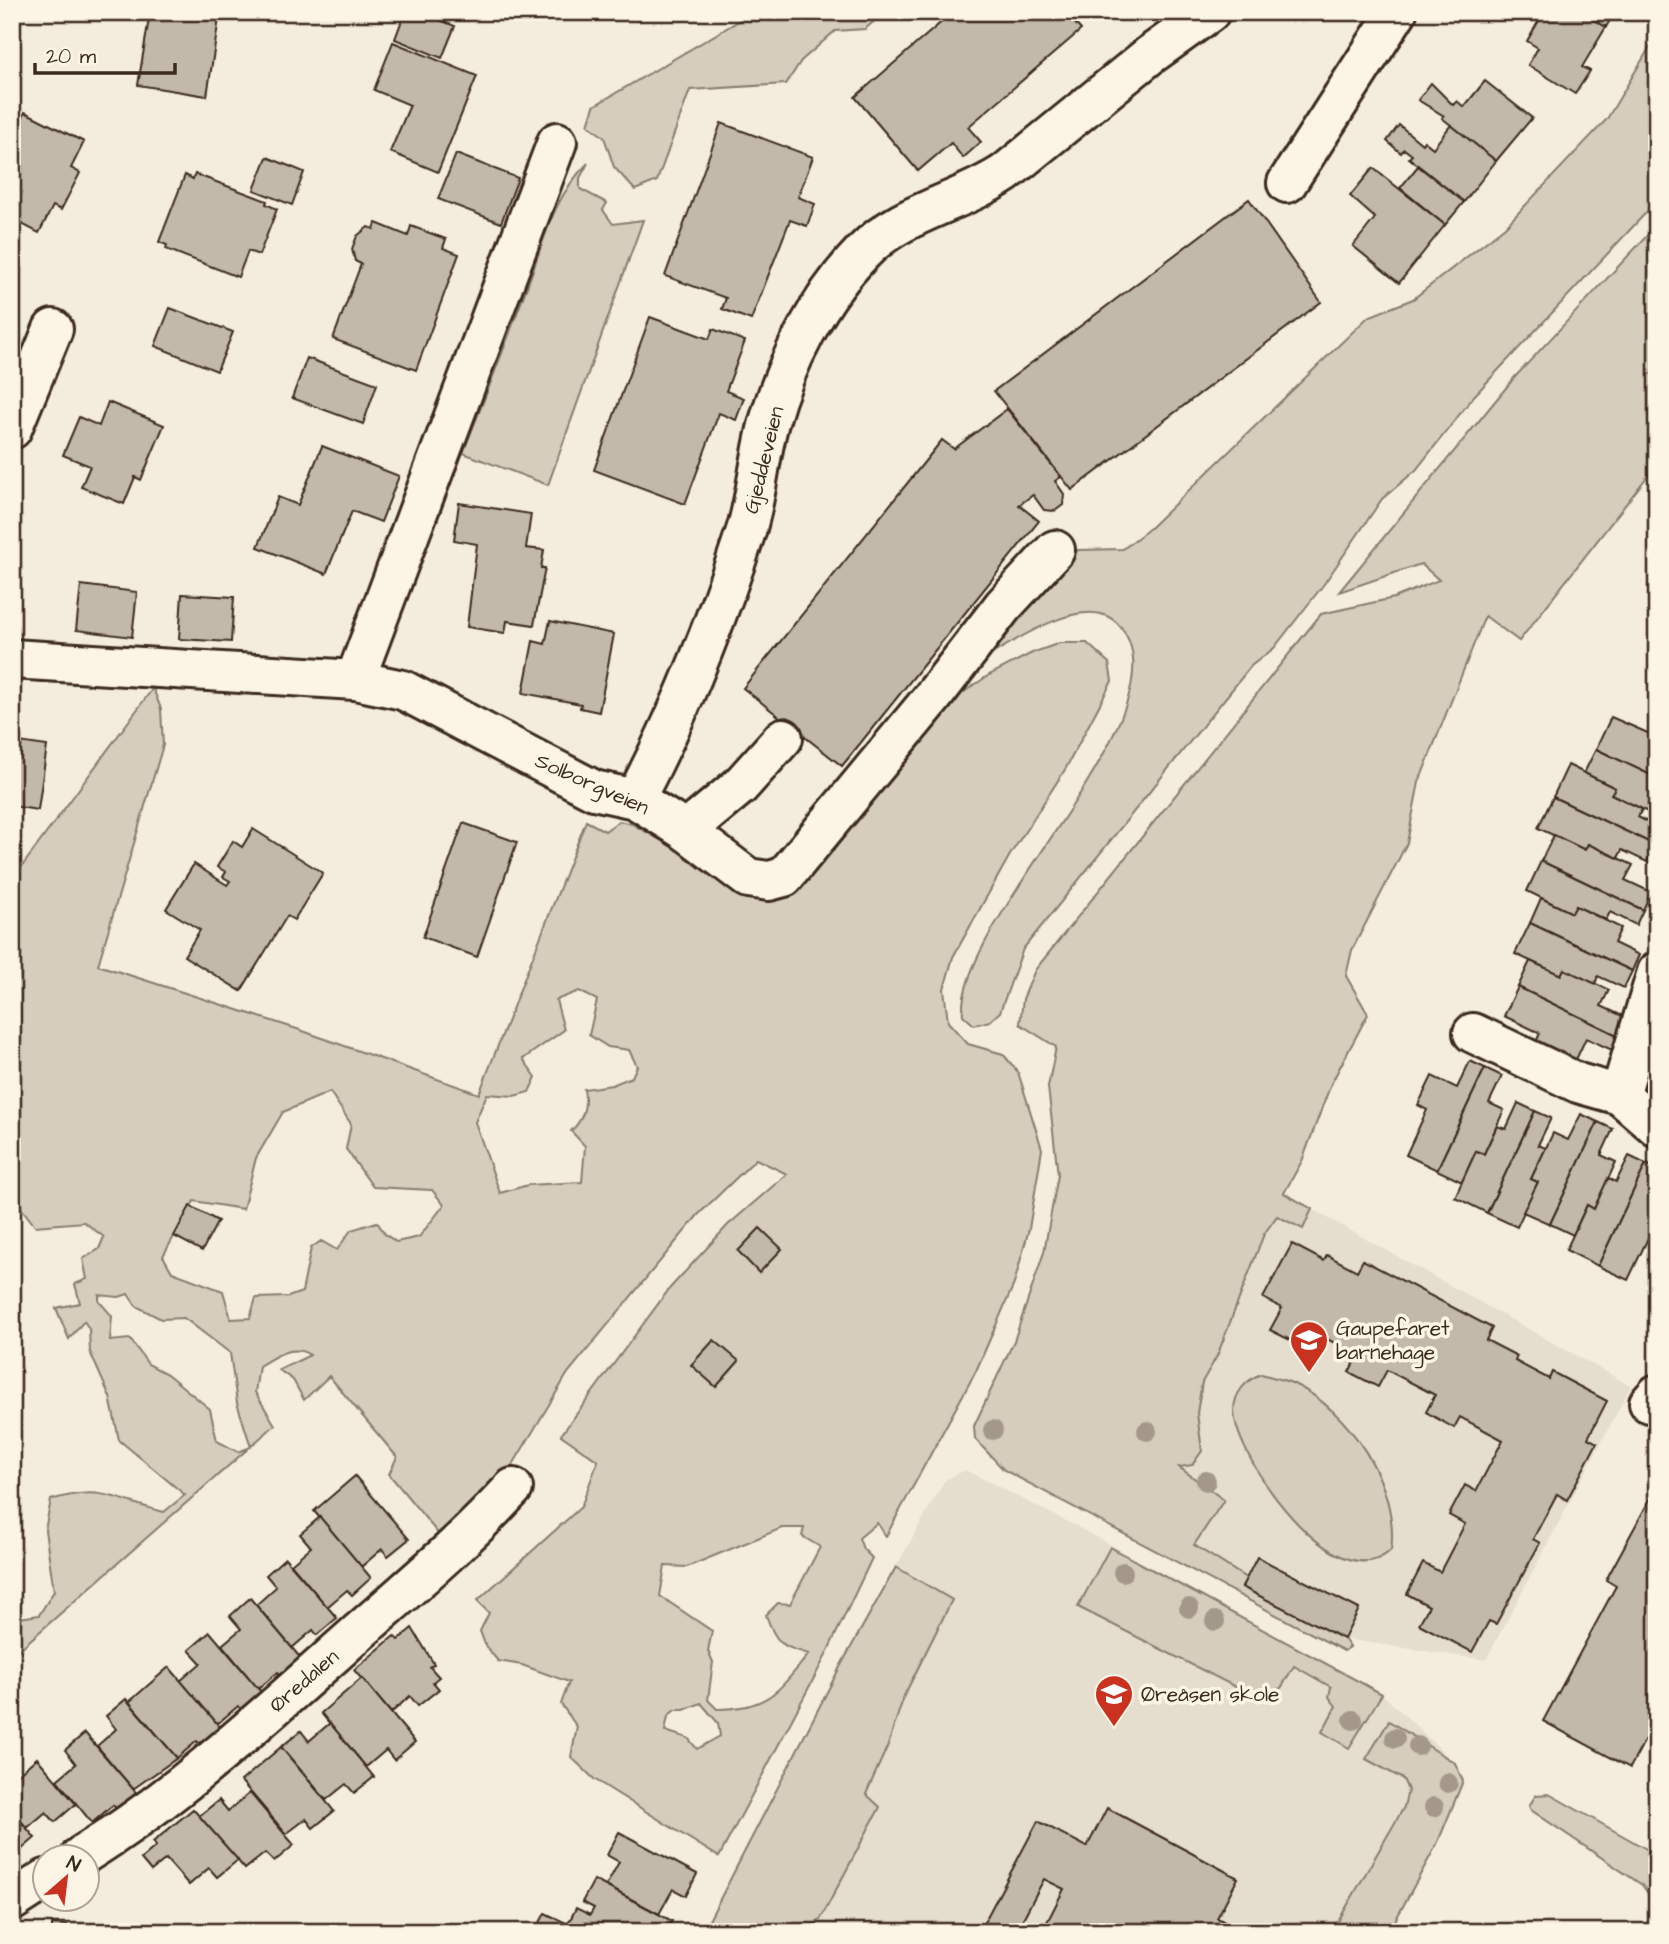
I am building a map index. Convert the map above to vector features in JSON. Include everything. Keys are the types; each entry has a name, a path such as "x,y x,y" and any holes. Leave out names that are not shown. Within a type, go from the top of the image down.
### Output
{"street":[{"name":"Gjeddeveien","path":"635,799 666,739 713,628 747,527 770,421 797,351 827,297 863,251 895,225 979,190 1005,173 1150,55 1210,12"},
{"path":"1287,183 1397,12"},
{"path":"355,680 557,142"},
{"path":"12,429 53,329"},
{"name":"Solborgveien","path":"12,659 355,680 403,690 594,790 635,799 685,831 748,878 769,881 784,877 932,698 1003,606 1055,550"},
{"path":"685,831 740,786 783,738"},
{"path":"1620,1095 1657,972"},
{"path":"1473,1033 1578,1083 1620,1095 1657,1127"},
{"name":"Øredalen","path":"102,1844 120,1832 271,1710 471,1534 513,1488"},
{"path":"12,1901 32,1888"}],"shaded area":[{"path":"754,12 885,12 865,29 835,31 801,61 786,84 690,90 657,181 635,190 614,167 604,137 588,125 594,106"},
{"path":"1657,35 1657,201 1474,396 1416,470 1382,499 1324,584 1274,648 1251,666 1023,949 1000,1012 990,1021 974,1025 963,1015 970,974 995,925 1101,758 1126,705 1133,659 1117,623 1104,615 1088,613 1051,622 987,657 1046,577 1078,550 1123,549 1150,528 1368,317 1413,299 1505,227 1607,119"},
{"path":"588,163 580,178 580,189 607,203 603,210 613,224 643,220 548,485 463,453 549,224 565,192"},
{"path":"1657,225 1657,372 1651,374 1657,379 1657,464 1519,641 1485,616 1419,782 1407,843 1352,950 1346,976 1368,1014 1331,1084 1302,1161 1284,1193 1312,1209 1303,1229 1277,1216 1264,1234 1217,1356 1202,1382 1197,1413 1202,1451 1192,1465 1179,1467 1224,1500 1194,1545 1246,1578 1242,1587 1344,1639 1350,1647 1344,1651 1004,1470 975,1439 974,1426 1014,1341 1044,1252 1058,1175 1048,1087 1056,1047 1020,1024 1023,999 1035,970 1321,614 1394,598 1439,580 1421,564 1339,592 1514,378"},
{"path":"1060,643 1087,643 1109,663 1112,681 1066,768 1010,855 953,957 944,989 948,1022 968,1044 1003,1054 1018,1072 1042,1149 1029,1229 1014,1284 976,1371 886,1536 877,1523 859,1538 863,1549 872,1558 824,1659 719,1857 594,1779 571,1757 577,1727 561,1704 569,1682 522,1665 498,1661 486,1647 480,1631 489,1613 477,1601 581,1507 598,1461 561,1435 670,1288 728,1225 787,1174 756,1159 698,1215 568,1373 508,1473 445,1542 389,1474 397,1457 329,1376 304,1400 293,1380 279,1370 310,1355 297,1350 290,1351 259,1366 255,1392 275,1425 251,1446 237,1403 230,1353 184,1318 161,1319 136,1306 128,1294 119,1297 99,1295 99,1301 112,1316 110,1341 130,1339 148,1364 167,1374 210,1409 217,1441 238,1452 249,1448 12,1656 12,1619 39,1615 54,1591 45,1530 51,1500 84,1493 97,1494 164,1512 185,1495 119,1440 110,1397 90,1352 89,1329 84,1321 69,1339 56,1308 80,1303 75,1284 87,1279 83,1259 99,1249 104,1237 84,1222 35,1226 12,1196 12,880 153,688 161,709 163,745 98,965 300,1030 479,1094 586,821 605,831 619,821 632,824 758,895 936,711 989,675 1032,653","holes":["579,991 597,1000 589,1035 608,1047 629,1050 637,1066 632,1077 612,1085 584,1089 583,1112 571,1131 585,1146 582,1182 528,1185 500,1193 475,1122 487,1094 514,1096 529,1092 536,1077 523,1059 564,1030 556,1000","330,1092 351,1124 346,1149 373,1187 432,1190 444,1205 419,1237 396,1242 385,1234 377,1222 351,1230 337,1250 321,1241 311,1248 302,1292 288,1297 256,1298 250,1318 231,1319 223,1291 172,1272 163,1256 194,1201 243,1209 256,1158 283,1112","782,1528 804,1528 802,1536 820,1547 790,1604 778,1603 766,1615 773,1632 781,1642 792,1649 809,1654 780,1688 761,1701 749,1706 717,1709 708,1700 713,1662 708,1651 712,1631 660,1596 665,1566 687,1567","701,1703 718,1723 720,1736 697,1749 688,1738 665,1731 668,1716 675,1710 684,1710"]},
{"name":"Gaupefaret barnehage","path":"1283,1193 1631,1386 1486,1660 1344,1639 1059,1488"},
{"path":"1261,1374 1292,1383 1313,1395 1333,1411 1351,1431 1379,1476 1392,1526 1391,1550 1369,1561 1344,1557 1318,1542 1293,1519 1270,1491 1239,1433 1234,1411 1236,1398 1242,1388"},
{"name":"Øreåsen skole","path":"965,1470 1074,1525 1382,1694 1455,1763 1463,1781 1438,1842 1389,1932 703,1932 841,1665 945,1480"},
{"path":"1110,1547 1382,1694 1349,1748 1322,1732 1336,1706 1329,1697 1331,1687 1294,1666 1281,1688 1259,1699 1078,1607"},
{"path":"896,1567 952,1600 904,1696 888,1745 866,1794 880,1807 820,1920 806,1932 703,1932 841,1665"},
{"path":"1389,1721 1455,1763 1463,1781 1438,1842 1389,1932 1332,1932 1404,1807 1408,1790 1403,1779 1366,1759"},
{"path":"1549,1794 1657,1855 1657,1906 1642,1885 1531,1810 1529,1806 1536,1795"}],"building":[{"path":"150,12 220,12 207,96 138,85"},
{"path":"405,12 419,12 455,26 442,58 395,39"},
{"path":"524,12 541,12 538,19"},
{"path":"953,12 1065,12 1081,30 968,127 981,142 963,158 951,143 918,171 855,97"},
{"path":"1544,12 1581,12 1606,27 1582,67 1590,71 1575,94 1528,65 1538,48 1527,41"},
{"path":"1581,12 1615,12 1606,27"},
{"path":"393,42 477,76 438,172 390,152 410,105 374,90"},
{"path":"1485,81 1532,118 1496,161 1442,118 1444,116 1418,100 1431,83 1453,105 1457,101 1464,107"},
{"path":"25,112 84,142 71,168 80,173 61,210 53,206 39,233 12,219 12,139"},
{"path":"721,123 813,157 798,197 815,204 807,226 790,220 751,320 722,309 726,298 665,276"},
{"path":"1399,125 1422,144 1424,141 1433,148 1451,125 1496,161 1464,202 1409,158 1412,155 1404,149 1401,153 1387,141"},
{"path":"456,154 518,178 501,223 438,199"},
{"path":"267,157 304,172 292,205 254,190"},
{"path":"1418,166 1464,202 1445,225 1400,188"},
{"path":"1373,168 1445,225 1399,283 1353,246 1375,218 1350,196"},
{"path":"195,174 267,201 266,204 277,209 259,255 248,251 238,277 166,249 167,245 159,242 185,175 193,179"},
{"path":"1249,199 1321,302 1072,490 994,391"},
{"path":"376,223 408,236 411,226 446,239 443,248 459,254 416,370 333,339 361,264 355,261 352,249 357,236 368,227 374,229"},
{"path":"170,308 233,332 217,371 155,346"},
{"path":"650,317 709,339 713,329 745,341 726,391 744,398 736,420 719,413 685,504 594,470"},
{"path":"12,336 20,338 12,372"},
{"path":"307,358 377,384 363,424 292,398"},
{"path":"108,402 164,425 141,480 135,477 124,504 81,487 90,466 63,455 79,417 99,426"},
{"path":"1007,409 1061,477 1055,481 1064,494 1063,505 1055,511 1044,510 1033,495 1019,505 1039,521 842,766 743,688 942,440 954,449"},
{"path":"322,446 399,476 381,522 352,511 326,574 258,547 278,497 298,505"},
{"path":"459,503 531,514 526,548 544,550 541,568 545,568 534,625 507,621 505,633 467,627 477,544 454,540"},
{"path":"81,585 137,592 132,637 76,630"},
{"path":"182,594 234,597 231,642 179,639"},
{"path":"550,621 614,634 599,712 580,708 581,704 523,693 533,641 545,644"},
{"path":"1611,717 1657,737 1657,778 1596,749"},
{"path":"12,741 47,746 38,810 12,806"},
{"path":"1596,749 1657,778 1656,816 1611,794 1615,788 1584,773"},
{"path":"1568,765 1615,788 1611,794 1642,809 1638,817 1657,827 1655,845 1553,797"},
{"path":"1553,797 1655,845 1647,862 1622,850 1618,858 1588,844 1585,850 1538,828"},
{"path":"463,823 517,842 477,957 423,937"},
{"path":"253,829 323,873 294,920 287,916 241,991 184,956 200,930 166,909 194,864 227,885 230,881 223,877 226,872 217,867 233,841 242,847"},
{"path":"1554,835 1585,850 1588,844 1633,865 1625,880 1651,892 1643,910 1541,861"},
{"path":"1541,861 1643,910 1636,925 1610,912 1606,920 1576,906 1572,913 1527,891"},
{"path":"1541,898 1572,913 1576,906 1621,928 1614,943 1639,955 1632,971 1530,923"},
{"path":"1530,923 1632,971 1624,988 1598,976 1595,984 1564,969 1561,975 1515,954"},
{"path":"1530,961 1561,975 1564,969 1609,990 1601,1006 1627,1018 1619,1036 1518,987"},
{"path":"1518,987 1619,1036 1612,1050 1586,1038 1573,1066 1534,1047 1540,1033 1504,1016"},
{"path":"1657,1059 1657,1089 1645,1084"},
{"path":"1470,1061 1485,1068 1437,1170 1406,1155 1427,1110 1418,1105 1432,1076 1457,1088"},
{"path":"1485,1068 1502,1076 1489,1103 1504,1110 1484,1154 1476,1151 1462,1182 1437,1170"},
{"path":"1518,1103 1535,1111 1487,1213 1455,1197 1476,1151 1484,1154 1497,1126 1506,1129"},
{"path":"1535,1111 1551,1118 1538,1145 1546,1148 1531,1179 1538,1182 1517,1227 1487,1213"},
{"path":"1581,1114 1598,1122 1550,1224 1523,1212 1538,1182 1531,1179 1553,1133 1568,1140"},
{"path":"1598,1122 1613,1129 1601,1155 1616,1162 1594,1209 1587,1205 1573,1235 1550,1224"},
{"path":"1629,1156 1646,1164 1598,1266 1566,1250 1587,1205 1594,1209 1608,1178 1616,1182"},
{"path":"1646,1164 1657,1169 1657,1180 1649,1197 1657,1201 1657,1239 1649,1236 1628,1280 1598,1266"},
{"path":"190,1206 218,1221 202,1251 174,1236"},
{"path":"760,1228 782,1249 759,1273 738,1251"},
{"path":"1292,1244 1324,1261 1327,1255 1357,1271 1363,1260 1492,1328 1486,1340 1517,1356 1515,1361 1549,1379 1552,1372 1607,1401 1588,1438 1597,1443 1567,1500 1557,1494 1533,1539 1540,1543 1496,1624 1489,1621 1472,1652 1419,1624 1429,1606 1407,1594 1423,1563 1440,1572 1465,1524 1449,1515 1465,1485 1476,1491 1503,1440 1460,1417 1454,1428 1426,1412 1435,1395 1387,1370 1378,1387 1349,1372 1358,1355 1308,1329 1300,1345 1270,1330 1282,1308 1263,1298"},
{"path":"714,1340 739,1361 716,1387 691,1365"},
{"path":"355,1476 409,1539 388,1556 382,1549 361,1567 314,1511"},
{"path":"1657,1486 1657,1725 1654,1723 1630,1768 1543,1721 1616,1586 1606,1580"},
{"path":"320,1517 371,1578 352,1595 347,1590 327,1607 291,1564 311,1547 300,1534"},
{"path":"1257,1557 1359,1609 1344,1639 1242,1587"},
{"path":"285,1558 337,1618 317,1635 313,1630 292,1648 256,1605 276,1587 266,1575"},
{"path":"250,1598 303,1661 284,1678 278,1672 258,1689 222,1645 241,1629 230,1616"},
{"path":"412,1628 434,1664 430,1667 439,1677 433,1682 439,1689 418,1706 410,1696 391,1713 354,1670 394,1636 398,1640"},
{"path":"210,1632 262,1693 242,1710 238,1706 217,1724 180,1681 201,1663 189,1650"},
{"path":"169,1667 221,1728 201,1745 197,1741 177,1758 129,1702"},
{"path":"362,1678 415,1742 394,1760 386,1750 366,1767 321,1713"},
{"path":"126,1699 177,1758 133,1789 97,1746 116,1729 106,1716"},
{"path":"330,1723 374,1777 354,1793 346,1784 326,1800 281,1747 301,1731 309,1741"},
{"path":"85,1733 139,1796 120,1813 113,1805 92,1823 57,1780 76,1764 65,1750"},
{"path":"281,1747 334,1811 313,1828 306,1819 286,1834 241,1781"},
{"path":"37,1758 76,1804 55,1822 46,1812 27,1828 12,1811 12,1779"},
{"path":"250,1793 294,1845 274,1862 265,1853 245,1869 199,1816 219,1800 228,1811"},
{"path":"1107,1808 1238,1878 1217,1918 1244,1932 1042,1932 1064,1889 1044,1879 1016,1932 979,1932 1038,1821 1087,1847"},
{"path":"193,1809 238,1860 217,1877 209,1868 189,1885 166,1859 151,1871 141,1859 156,1846 153,1842"},
{"path":"12,1811 35,1838 14,1856 12,1853"},
{"path":"619,1832 697,1874 686,1896 673,1889 659,1914 606,1886 619,1862 607,1855"},
{"path":"594,1880 672,1921 666,1932 581,1932 568,1924 576,1908 590,1915 594,1908 582,1902"},
{"path":"545,1913 568,1924 581,1932 535,1932"},
{"path":"52,1924 67,1925 66,1932 52,1932"},
{"path":"260,1926 313,1928 313,1932 260,1932"},
{"path":"313,1928 365,1930 365,1932 313,1932"}],"place":[{"name":"Gaupefaret barnehage","path":"1309,1374"},
{"name":"Øreåsen skole","path":"1114,1728"}]}
